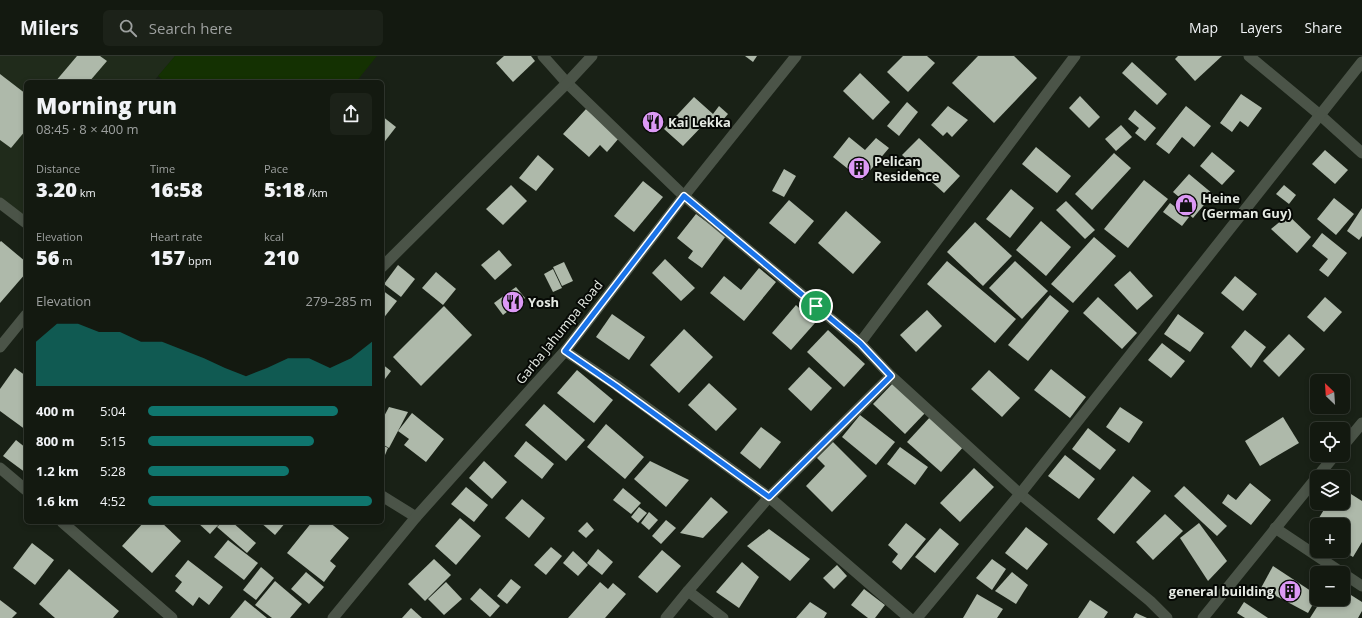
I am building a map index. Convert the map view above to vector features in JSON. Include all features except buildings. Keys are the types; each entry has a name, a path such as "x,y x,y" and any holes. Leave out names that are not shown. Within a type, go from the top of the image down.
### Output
{"street":[{"path":"543,56 567,83 684,196 860,343 891,376 1020,494 1150,601 1166,618"},
{"path":"384,265 567,83 592,56"},
{"name":"Garba Jahumpa Road","path":"333,618 416,517 565,351 684,196 796,56"},
{"path":"860,343 1075,56"},
{"path":"1249,56 1320,114 1362,153"},
{"path":"918,618 1020,494 1362,62"},
{"path":"0,203 24,221"},
{"path":"0,347 24,317"},
{"path":"565,351 616,386 769,497 909,618"},
{"path":"666,618 688,590 769,497 891,376"},
{"path":"1350,438 1362,423"},
{"path":"1323,470 1330,462"},
{"path":"0,468 24,488"},
{"path":"1203,618 1310,486"},
{"path":"384,497 416,517"},
{"path":"64,524 172,618"},
{"path":"1275,528 1362,586"},
{"path":"688,590 723,618"}],"shaded area":[{"path":"0,56 175,56 155,80 24,80 24,220 0,200"}],"green space":[{"path":"175,56 377,56 358,80 163,80 158,76"}],"place":[{"name":"Kai Lekka","path":"653,122"},
{"name":"Pelican Residence","path":"859,168"},
{"name":"Heine (German Guy)","path":"1186,205"},
{"name":"Yosh","path":"513,302"},
{"name":"general building","path":"1290,591"}],"route":[{"path":"684,196 816,306 860,343 891,376 769,497 616,386 565,351 684,196"}]}
